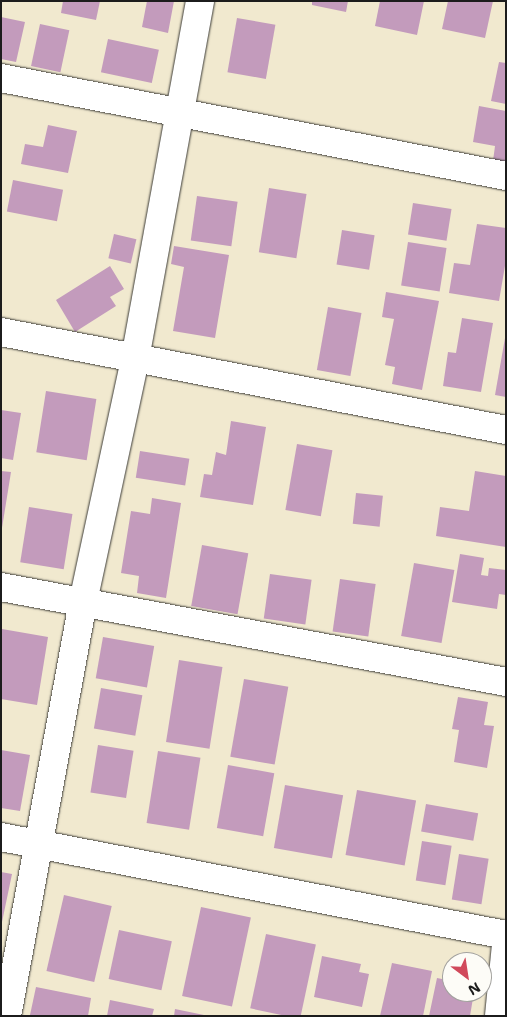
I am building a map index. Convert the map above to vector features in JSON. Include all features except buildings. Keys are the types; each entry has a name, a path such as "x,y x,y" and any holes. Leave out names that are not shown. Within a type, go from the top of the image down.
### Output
{"street":[{"path":"7,1016 37,844 83,602 135,359 200,1"},
{"path":"1,78 179,111 506,176"},
{"path":"1,332 506,430"},
{"path":"1,587 506,682"},
{"path":"1,837 506,935"},
{"path":"499,1016 506,944"}]}
